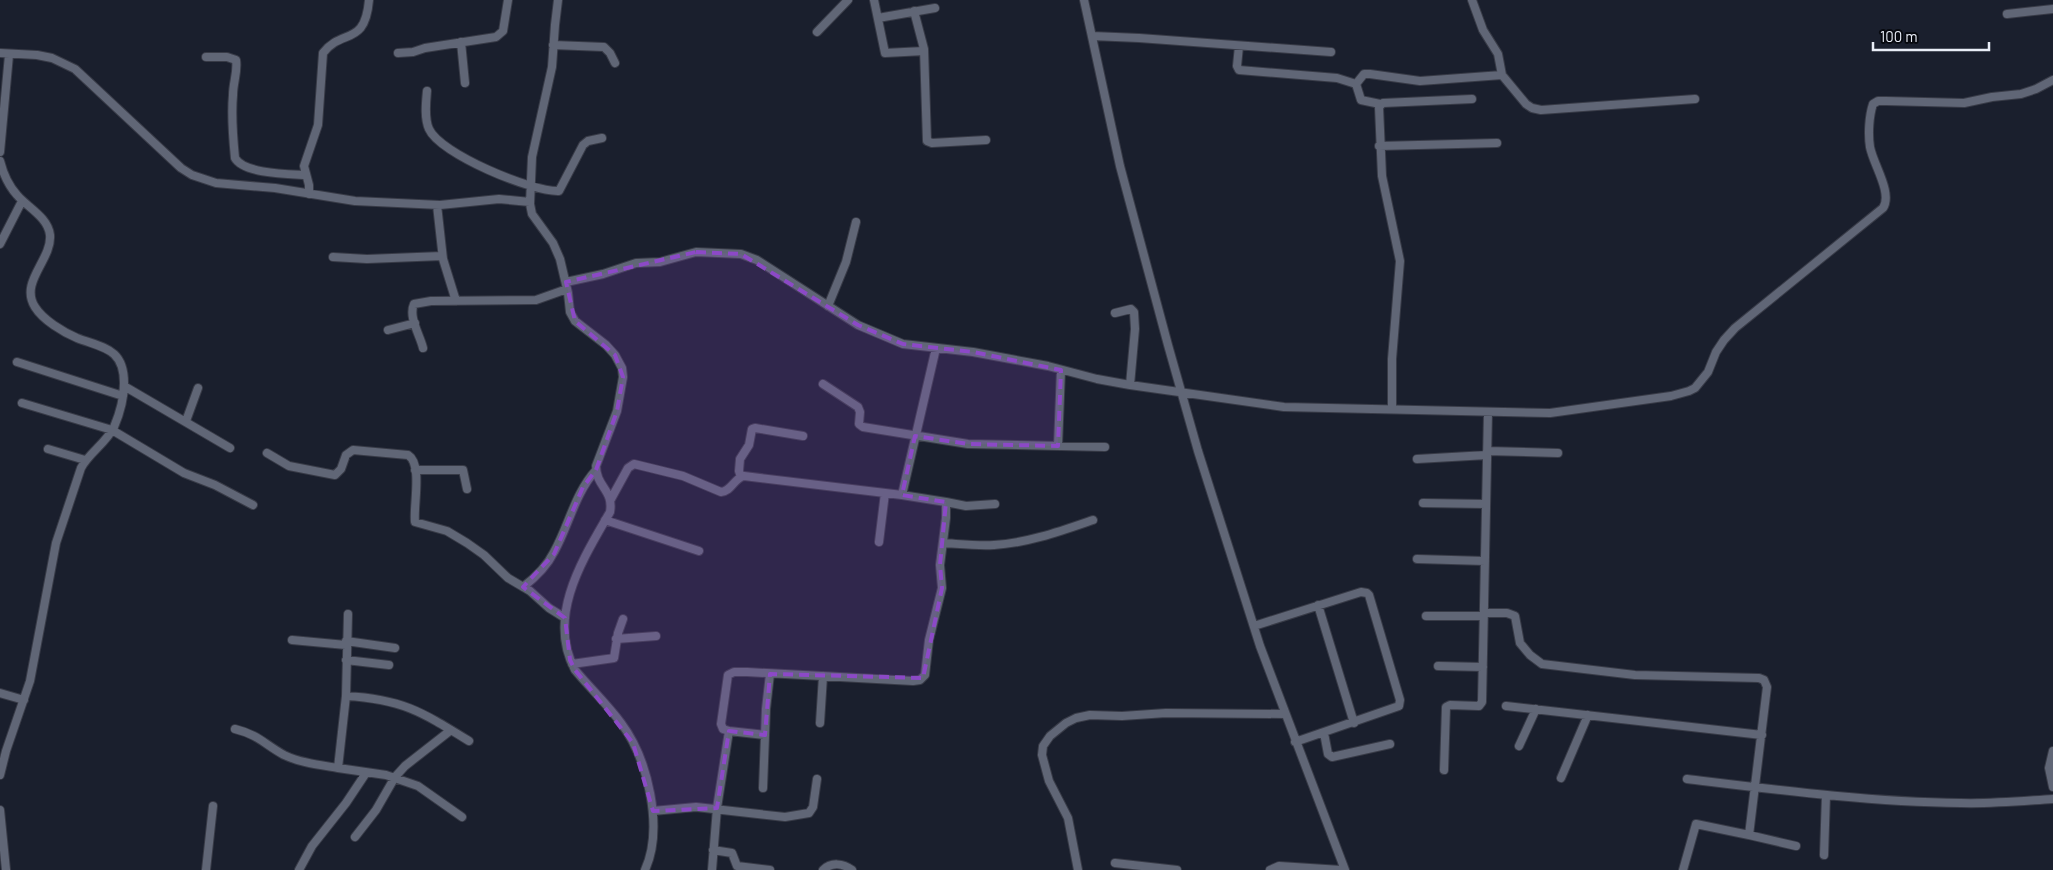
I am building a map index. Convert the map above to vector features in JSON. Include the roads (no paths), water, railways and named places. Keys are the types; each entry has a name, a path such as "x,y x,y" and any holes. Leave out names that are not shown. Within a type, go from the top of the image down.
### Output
{"street":[{"path":"309,194 309,185 304,166 318,125 323,53 328,47 352,36 364,25 368,16 369,0"},
{"path":"398,53 496,37 501,34 505,24 508,0"},
{"path":"524,587 554,554 583,487 596,470 601,449 617,411 623,377 622,368 615,355 606,345 575,321 570,312 560,259 553,243 532,214 530,202 532,157 552,67 558,0"},
{"path":"817,32 848,0"},
{"path":"874,0 885,53 924,51"},
{"path":"1084,0 1120,166 1182,393 1254,626 1343,870 1279,866 1270,870"},
{"path":"1472,0 1482,30 1498,54 1502,75 1526,104 1532,108 1541,110 1695,99"},
{"path":"878,18 935,8"},
{"path":"2007,14 2053,9"},
{"path":"914,11 924,51 927,141 932,143 986,140"},
{"path":"1092,36 1331,52"},
{"path":"461,42 465,83"},
{"path":"553,44 604,47 610,53 615,63"},
{"path":"1238,46 1237,66 1239,70 1337,78 1356,84"},
{"path":"0,53 9,55 37,55 52,58 75,69 181,168 192,175 216,183 275,188 355,201 436,205 499,199 530,202"},
{"path":"0,152 9,55"},
{"path":"206,57 227,57 236,60 237,68 233,82 232,98 235,158 237,163 248,168 306,175"},
{"path":"1356,84 1364,74 1420,81 1502,75"},
{"path":"423,348 412,309 414,304 430,301 536,300 566,286 636,263 656,262 696,252 741,254 757,260 858,325 903,344 974,352 1130,385 1182,393 1284,407 1550,413 1671,396 1695,388 1708,372 1716,352 1724,340 1735,328 1812,267 1885,204 1885,192 1870,148 1873,104 1878,101 1886,101 1964,104 1992,97 2021,94 2053,80"},
{"path":"1356,84 1361,100 1380,104 1472,99"},
{"path":"427,91 427,122 433,134 447,147 499,175 531,185 559,191 565,183 583,145 588,141 602,138"},
{"path":"1380,104 1378,110 1379,146 1382,176 1400,261 1392,359 1392,409"},
{"path":"1379,146 1497,143"},
{"path":"0,161 9,185 22,201 36,212 48,228 50,236 49,245 32,284 31,300 36,309 62,331 99,344 112,352 121,362 124,373 123,396 119,414 112,430 85,460 56,543 36,654 24,700 6,751 0,775"},
{"path":"0,244 22,201"},
{"path":"436,205 442,256 456,301"},
{"path":"828,306 846,262 856,222"},
{"path":"333,256 367,259 442,256"},
{"path":"1115,313 1131,309 1134,312 1135,329 1130,385"},
{"path":"388,330 415,323"},
{"path":"902,495 936,348"},
{"path":"17,362 123,396"},
{"path":"1058,446 1061,370"},
{"path":"822,384 858,408 861,426 968,444 1105,447"},
{"path":"124,386 230,448"},
{"path":"186,422 198,388"},
{"path":"22,404 112,430 184,473 215,485 253,505"},
{"path":"1444,770 1446,707 1450,705 1480,706 1483,667 1488,412"},
{"path":"741,477 739,471 740,459 749,445 753,428 803,436"},
{"path":"48,449 85,460"},
{"path":"267,453 290,466 335,475 341,470 348,452 353,450 408,455 414,461 417,491 415,520 417,523 447,531 484,554 508,578 524,587 564,618"},
{"path":"1417,459 1487,453 1558,453"},
{"path":"645,870 652,850 655,832 653,811 641,762 633,742 622,724 572,664 565,638 564,618 573,583 610,512 611,499 631,464 639,464 683,476 721,492 729,490 741,477"},
{"path":"415,470 463,470 467,489"},
{"path":"596,470 600,482 611,499"},
{"path":"741,477 902,495 966,506 995,504"},
{"path":"879,542 885,493"},
{"path":"765,735 729,732 723,729 721,724 728,675 740,672 913,681 923,678 926,671 929,640 942,588 940,565 946,502"},
{"path":"1423,503 1486,504"},
{"path":"605,520 699,551"},
{"path":"943,543 987,545 1016,542 1047,535 1093,520"},
{"path":"1417,559 1485,561"},
{"path":"1254,626 1361,592 1367,592 1369,595 1400,704 1397,708 1295,742"},
{"path":"1318,605 1354,723"},
{"path":"1426,616 1508,613 1515,616 1520,642 1530,655 1542,664 1635,676 1762,678 1766,682 1767,687 1749,835"},
{"path":"338,768 346,696 348,614"},
{"path":"572,664 612,659 615,655 616,639 623,619"},
{"path":"616,639 656,636"},
{"path":"292,640 395,648"},
{"path":"346,660 389,666"},
{"path":"1438,666 1483,667"},
{"path":"763,788 770,674"},
{"path":"820,723 824,676"},
{"path":"0,693 24,700"},
{"path":"346,696 388,700 406,706 429,716 469,741"},
{"path":"1506,706 1762,735"},
{"path":"1519,746 1536,709"},
{"path":"1078,870 1068,818 1049,781 1042,755 1043,746 1050,736 1076,718 1090,715 1122,716 1166,713 1285,714"},
{"path":"1561,778 1588,715"},
{"path":"235,729 255,735 296,760 395,777 421,788 462,817"},
{"path":"356,837 404,766 451,730"},
{"path":"712,870 717,808 729,732"},
{"path":"1324,733 1328,754 1332,758 1390,744"},
{"path":"2053,751 2049,768 2053,788"},
{"path":"300,870 312,846 346,803 366,773"},
{"path":"653,811 696,807 785,817 809,813 813,807 817,779"},
{"path":"1687,779 1826,795 1960,803 2053,799"},
{"path":"1824,855 1826,795"},
{"path":"206,870 213,806"},
{"path":"0,810 6,870"},
{"path":"1684,870 1696,824 1796,846"},
{"path":"714,850 732,854 737,866 770,870"},
{"path":"1114,863 1177,870"},
{"path":"823,870 829,865 835,864 844,865 852,870"}]}
